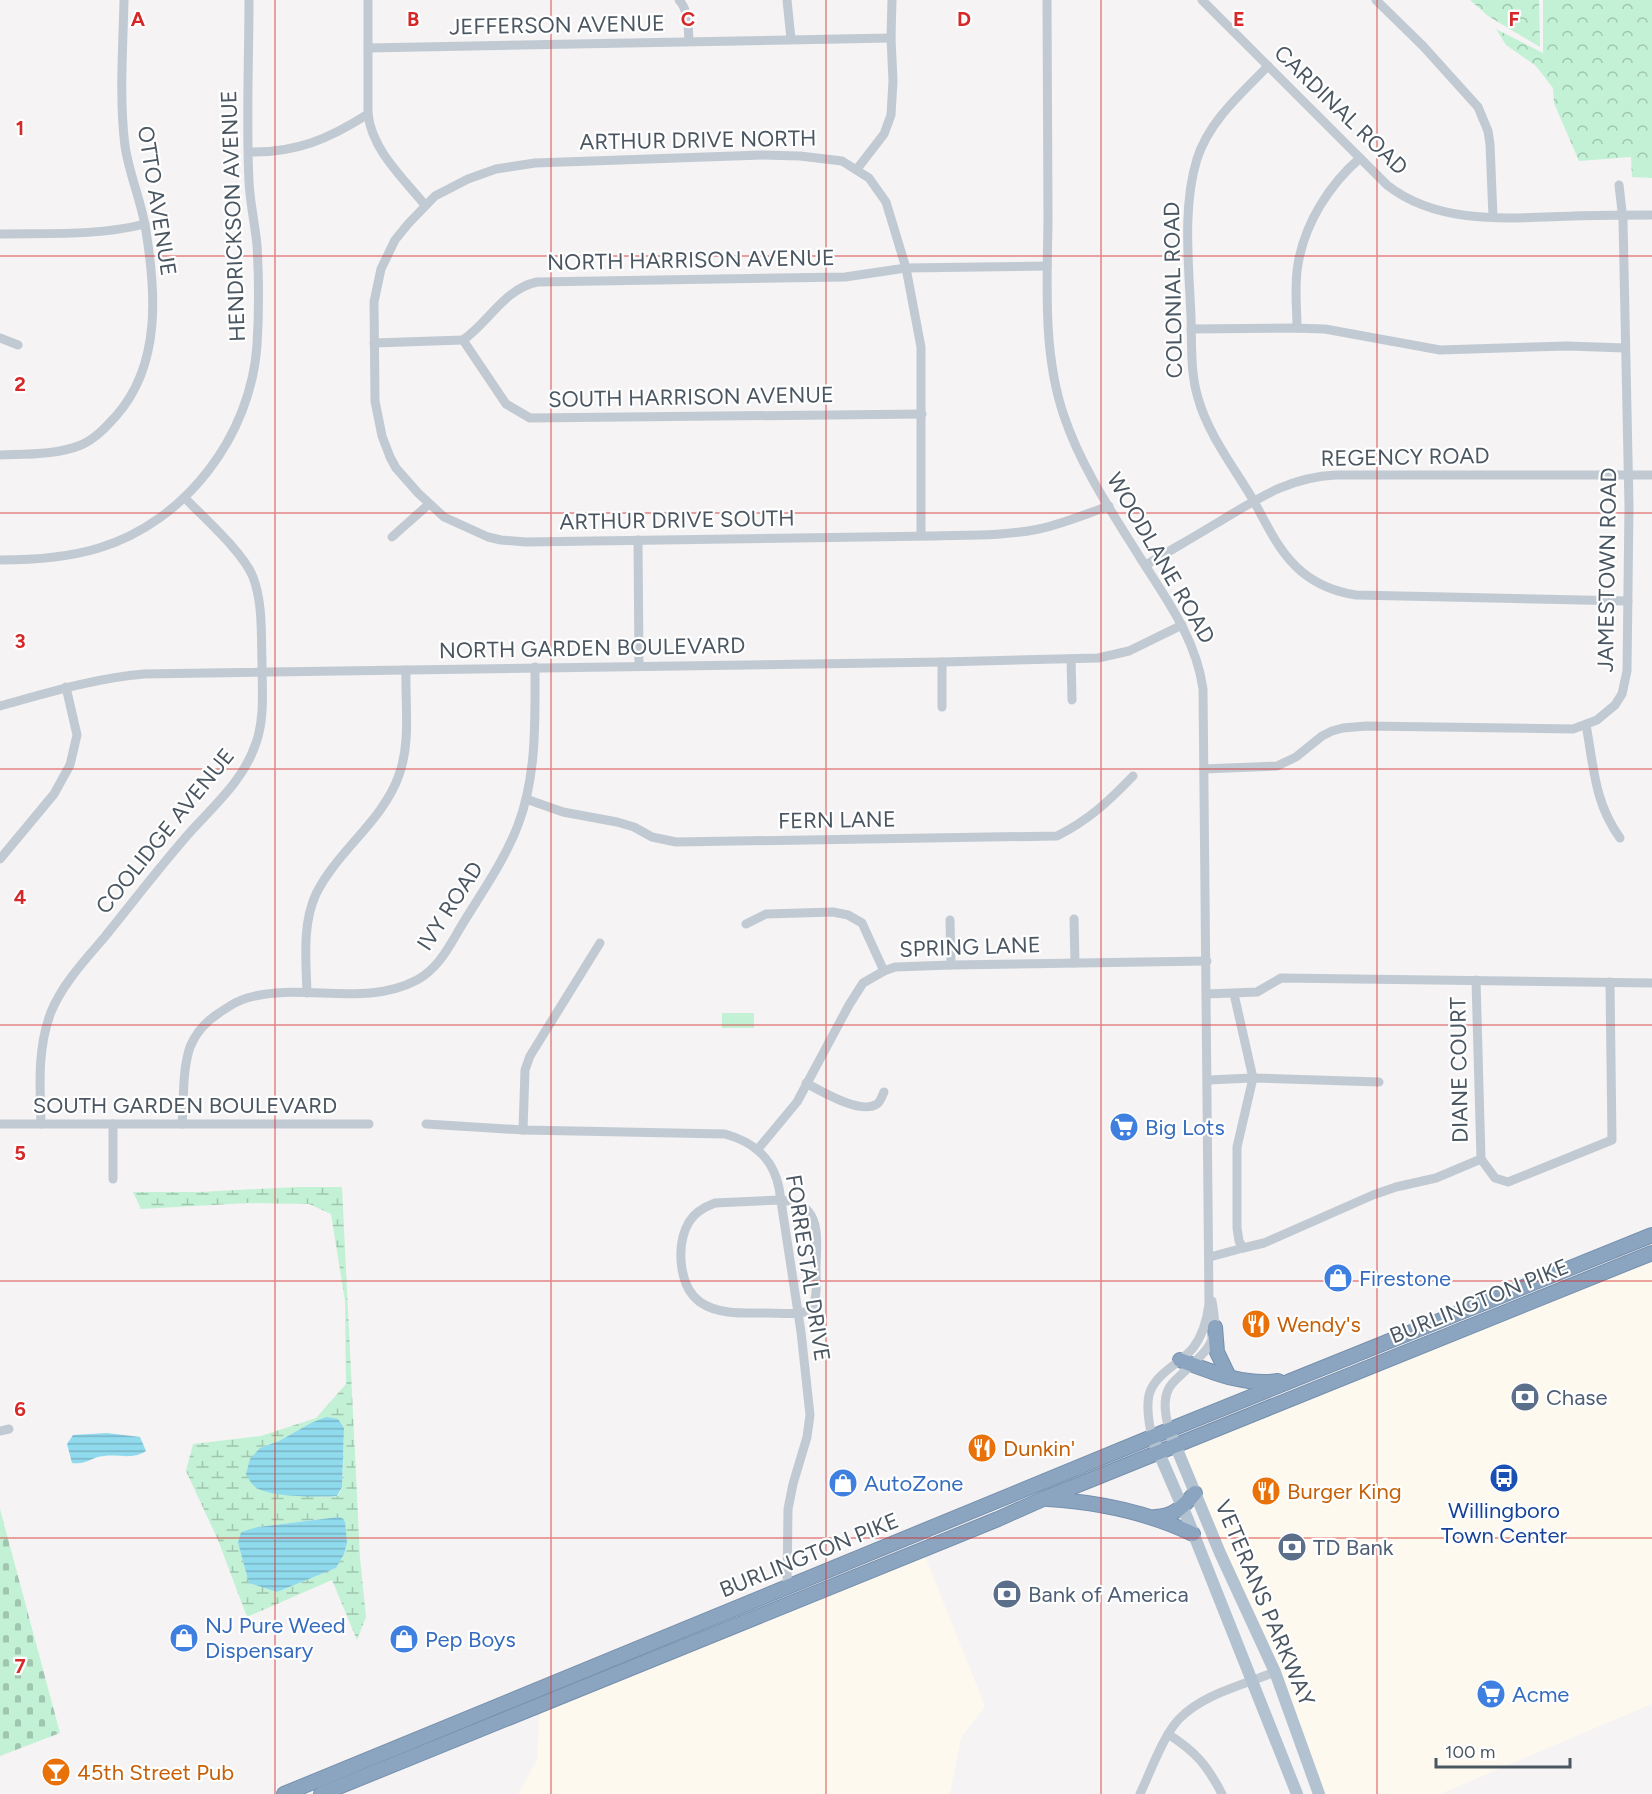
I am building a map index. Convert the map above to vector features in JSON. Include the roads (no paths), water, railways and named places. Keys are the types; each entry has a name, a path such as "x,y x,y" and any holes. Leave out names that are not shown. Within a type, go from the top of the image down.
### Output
{"highway":[{"name":"BURLINGTON PIKE","path":"284,1794 1652,1234"},
{"name":"BURLINGTON PIKE","path":"321,1794 1652,1253"},
{"path":"1215,1327 1217,1352 1229,1377"},
{"path":"1186,1363 1253,1383 1301,1377"},
{"path":"1147,1517 1163,1517 1183,1507 1195,1493"},
{"path":"1043,1499 1085,1502 1147,1517 1194,1534"}],"main road":[{"name":"VETERANS PARKWAY","path":"1169,1430 1275,1672 1319,1794"},
{"name":"VETERANS PARKWAY","path":"1152,1437 1194,1534 1297,1794"}],"street":[{"name":"OTTO AVENUE","path":"0,455 50,452 79,446 103,430 129,399 144,370 150,340 151,267 145,224 124,137 124,0"},
{"name":"HENDRICKSON AVENUE","path":"0,560 44,560 71,556 101,548 149,525 185,498 207,473 225,447 241,415 252,381 257,346 257,247 249,184 249,0"},
{"path":"368,0 368,114 371,130 379,146 425,205"},
{"path":"679,0 683,4 688,19 689,41"},
{"path":"787,0 791,39"},
{"path":"857,169 878,142 888,124 892,104 892,0"},
{"name":"WOODLANE ROAD","path":"1047,0 1047,266 1052,362 1059,398 1078,449 1109,506 1182,625 1196,655 1203,698 1209,1257 1215,1327 1208,1350 1155,1384 1149,1394 1148,1407 1152,1437"},
{"name":"CARDINAL ROAD","path":"1202,0 1360,159 1396,192 1416,203 1451,214 1493,217 1652,215"},
{"path":"1376,0 1423,46 1478,107 1484,119 1490,144 1493,217"},
{"name":"JEFFERSON AVENUE","path":"368,48 891,38"},
{"name":"COLONIAL ROAD","path":"1268,66 1216,123 1201,149 1194,168 1189,212 1191,329 1198,399 1216,440 1279,547 1303,572 1318,583 1336,591 1377,597 1628,601"},
{"path":"249,152 275,152 299,147 346,128 368,114"},
{"name":"ARTHUR DRIVE NORTH","path":"374,343 374,302 381,269 395,240 425,205 450,187 479,174 535,163 788,155 842,161 869,178 886,202 906,268 921,347 921,536"},
{"path":"1297,328 1298,264 1308,230 1330,191 1360,159"},
{"name":"JAMESTOWN ROAD","path":"1204,768 1277,766 1296,757 1322,736 1355,726 1561,730 1587,725 1607,713 1622,694 1628,660 1628,475 1623,215 1619,185"},
{"path":"0,234 95,233 145,224"},
{"name":"NORTH HARRISON AVENUE","path":"463,340 508,296 526,285 537,282 845,277 906,268 1047,266"},
{"path":"1191,329 1297,328 1337,331 1440,350 1567,346 1625,348"},
{"path":"0,338 18,345"},
{"path":"374,343 463,340"},
{"name":"SOUTH HARRISON AVENUE","path":"463,340 506,404 530,418 922,414"},
{"name":"ARTHUR DRIVE SOUTH","path":"374,343 374,389 382,436 396,468 444,517 488,537 501,540 526,542 988,534 1038,529 1109,506"},
{"name":"REGENCY ROAD","path":"1146,565 1254,501 1294,482 1321,476 1652,475"},
{"name":"COOLIDGE AVENUE","path":"41,1124 39,1075 41,1050 47,1024 58,997 132,902 190,832 230,789 246,766 260,729 262,672 259,607 252,574 232,547 185,498"},
{"path":"392,537 429,504"},
{"path":"638,540 639,666"},
{"name":"NORTH GARDEN BOULEVARD","path":"0,706 66,687 113,677 144,674 1098,658 1129,651 1182,625"},
{"path":"1071,659 1072,700"},
{"path":"942,662 942,707"},
{"name":"IVY ROAD","path":"182,1124 187,1058 201,1028 226,1009 246,998 267,994 366,993 388,990 418,980 434,967 447,951 498,866 518,825 526,799 533,761 535,668"},
{"path":"307,993 307,935 310,914 317,894 383,806 395,786 402,765 405,750 406,670"},
{"path":"0,858 54,794 70,765 77,735 66,687"},
{"path":"1587,725 1600,803 1609,823 1620,838"},
{"name":"FERN LANE","path":"526,799 563,812 626,825 652,837 676,842 1057,836 1074,828 1100,810 1133,776"},
{"path":"746,924 766,914 833,912 848,915 862,923 884,970"},
{"path":"1074,919 1075,963"},
{"path":"950,920 951,965"},
{"path":"523,1130 525,1070 530,1056 600,943"},
{"name":"SPRING LANE","path":"759,1149 797,1102 863,983 884,970 895,967 951,965 1207,961"},
{"path":"1207,994 1257,992 1281,978 1652,983"},
{"name":"DIANE COURT","path":"1476,980 1480,1159"},
{"path":"1209,1257 1264,1243 1373,1195 1436,1178 1480,1159 1495,1178 1508,1182 1612,1140 1610,982"},
{"path":"1234,994 1253,1078 1237,1147 1237,1228 1239,1241 1243,1248"},
{"path":"1208,1080 1253,1078 1379,1082"},
{"path":"806,1083 858,1106 874,1106 880,1102 884,1092"},
{"name":"SOUTH GARDEN BOULEVARD","path":"0,1124 369,1124"},
{"path":"113,1124 113,1179"},
{"path":"426,1124 523,1130 706,1132 739,1138 759,1149"},
{"name":"FORRESTAL DRIVE","path":"759,1149 773,1169 780,1200 809,1392 810,1415 807,1437 788,1509 787,1587"},
{"path":"780,1200 803,1206 815,1223 814,1304 807,1311 798,1313 745,1313 716,1310 700,1302 684,1280 682,1260 688,1223 699,1211 715,1203 780,1200"},
{"name":"WOODLANE ROAD","path":"1169,1430 1165,1410 1169,1389 1202,1334 1207,1319 1210,1287"},
{"path":"1140,1794 1168,1734 1179,1720 1198,1704 1275,1672"},
{"path":"1168,1734 1190,1748 1204,1763 1222,1794"}],"water":[{"path":"326,1417 338,1419 344,1428 342,1487 337,1496 281,1495 254,1486 246,1474 250,1459 260,1448"},
{"path":"107,1433 140,1437 146,1451 136,1455 104,1456 82,1463 72,1463 67,1444 73,1435"},
{"path":"338,1517 345,1522 347,1543 336,1568 277,1592 249,1583 238,1543 241,1532 258,1527"}],"place":[{"name":"Big Lots","path":"1124,1127"},
{"name":"Firestone","path":"1338,1278"},
{"name":"Wendy's","path":"1256,1324"},
{"name":"Chase","path":"1525,1397"},
{"name":"Dunkin'","path":"982,1448"},
{"name":"Willingboro Town Center","path":"1504,1478"},
{"name":"AutoZone","path":"843,1483"},
{"name":"Burger King","path":"1266,1491"},
{"name":"TD Bank","path":"1292,1547"},
{"name":"Bank of America","path":"1007,1594"},
{"name":"NJ Pure Weed Dispensary","path":"184,1638"},
{"name":"Pep Boys","path":"404,1639"},
{"name":"Acme","path":"1491,1694"},
{"name":"45th Street Pub","path":"56,1772"}]}
